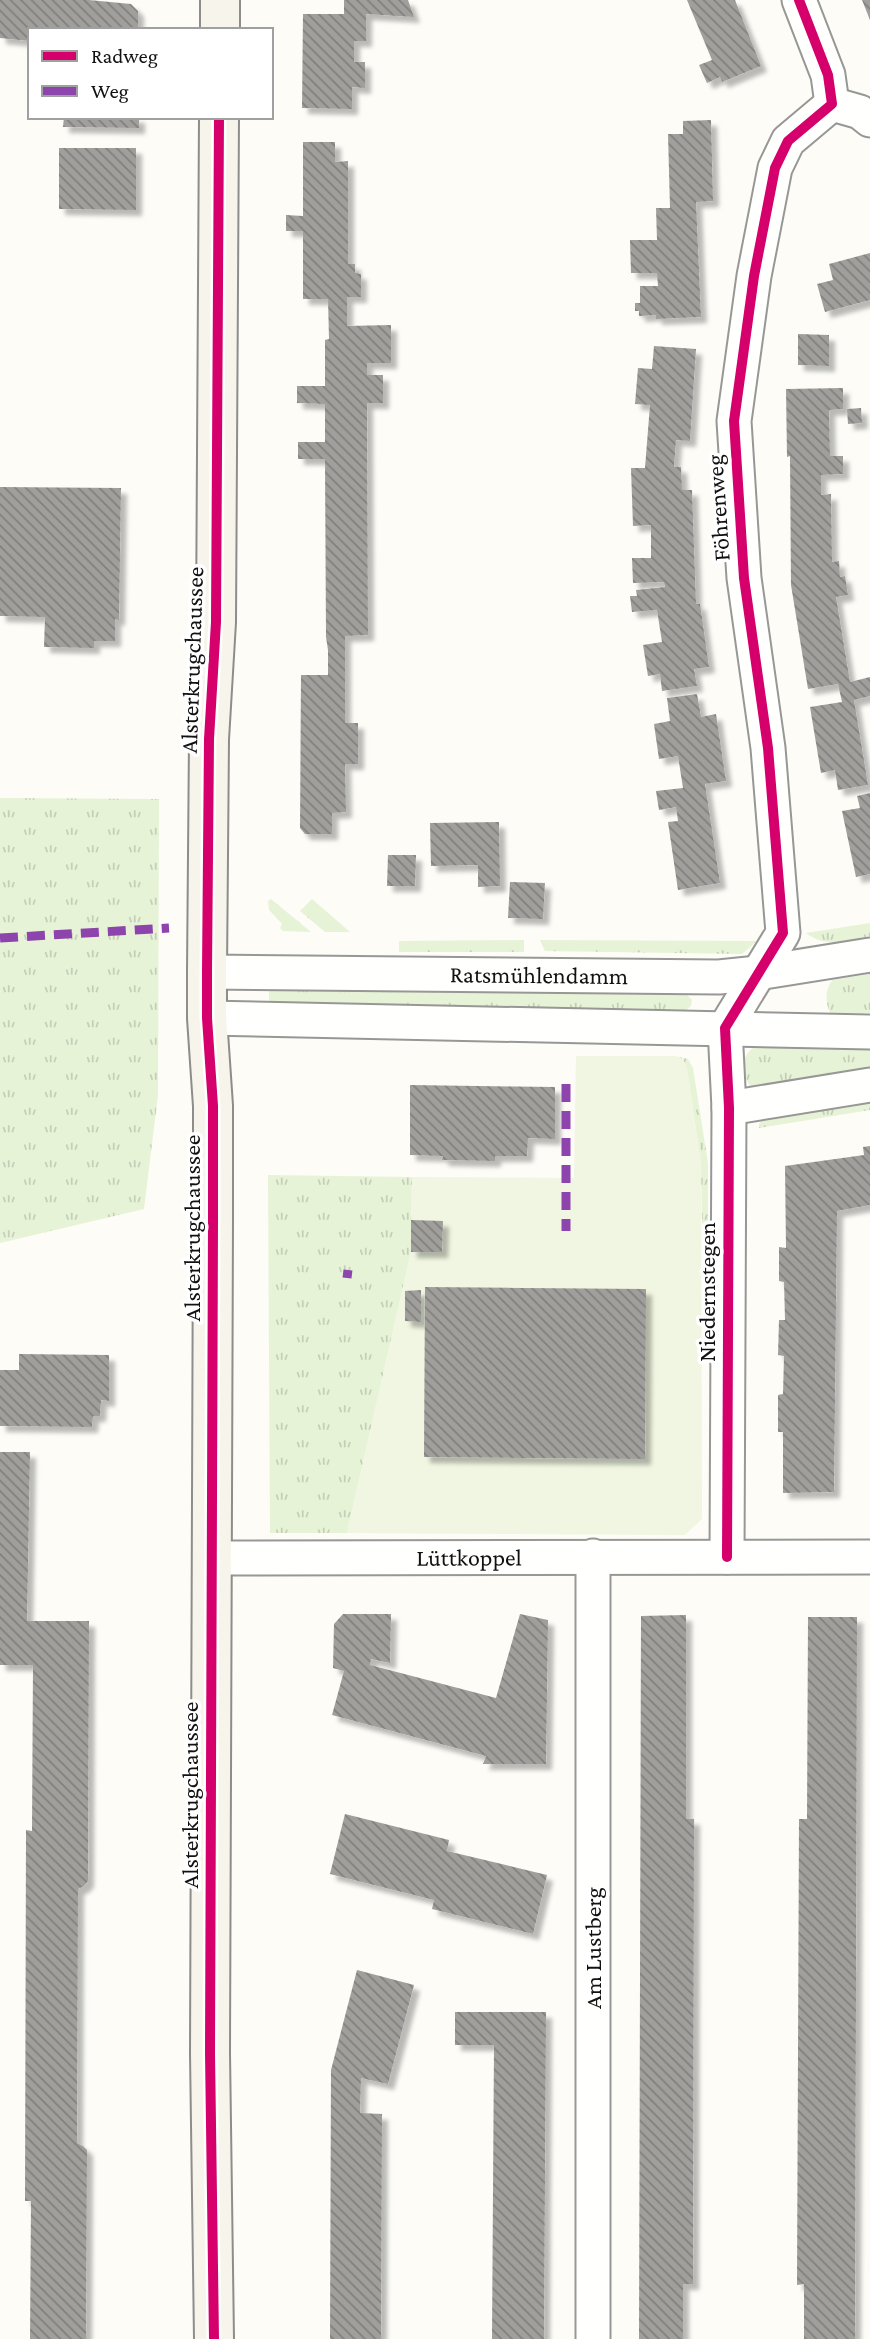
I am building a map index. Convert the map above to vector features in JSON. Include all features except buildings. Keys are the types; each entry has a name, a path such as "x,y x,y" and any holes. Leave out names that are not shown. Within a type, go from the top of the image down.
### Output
{"main road":[{"path":"220,0 220,28"},
{"name":"Alsterkrugchaussee","path":"214,2339 210,2053 213,1106 207,972 209,739 216,622 219,119"}],"street":[{"path":"799,0 828,75 832,104 860,112 870,120"},
{"name":"Föhrenweg","path":"725,1028 783,933 768,748 744,578 734,421 754,276 775,168 788,141 832,104"},
{"name":"Ratsmühlendamm","path":"207,972 705,977 758,973 870,955"},
{"name":"Ratsmühlendamm","path":"207,1018 870,1032"},
{"name":"Niedernstegen","path":"725,1028 729,1108 727,1557"},
{"path":"729,1108 870,1085"},
{"name":"Am Lustberg","path":"593,1556 593,2339"},
{"path":"727,1557 870,1557"},
{"name":"Lüttkoppel","path":"212,1558 727,1557"}],"green space":[{"path":"0,798 159,799 158,1095 144,1209 0,1243"},
{"path":"271,899 311,932 283,931 280,928 282,924 269,910 268,901"},
{"path":"312,899 350,932 325,932 300,911"},
{"path":"870,923 870,936 845,941 821,941 806,933"},
{"path":"524,940 524,952 399,952 399,941"},
{"path":"540,940 757,941 742,954 545,951"},
{"path":"870,974 870,1013 830,1013 826,996 832,980"},
{"path":"269,989 683,991 692,1000 691,1006 686,1010 269,1006"},
{"path":"760,1043 870,1044 870,1074 752,1089 745,1075 745,1057"},
{"path":"576,1056 674,1056 683,1059 687,1069 701,1165 702,1519 685,1535 347,1533 411,1252 412,1177 574,1178"},
{"path":"674,1056 688,1059 693,1068 708,1163 708,1223 702,1224 701,1164 687,1069 683,1059"},
{"path":"870,1102 870,1110 759,1128 762,1121"},
{"path":"268,1175 412,1177 411,1252 347,1533 270,1533"}],"marked path":[{"path":"0,938 169,928"},
{"path":"566,1084 566,1231"},
{"path":"347,1278 348,1270"}],"cycle path":[{"path":"727,1557 729,1108 725,1028 783,933 768,748 744,578 734,421 754,276 775,168 788,141 832,104 828,75 799,0"},
{"path":"214,2339 210,2053 213,1106 207,972 209,739 216,622 219,119"}]}
